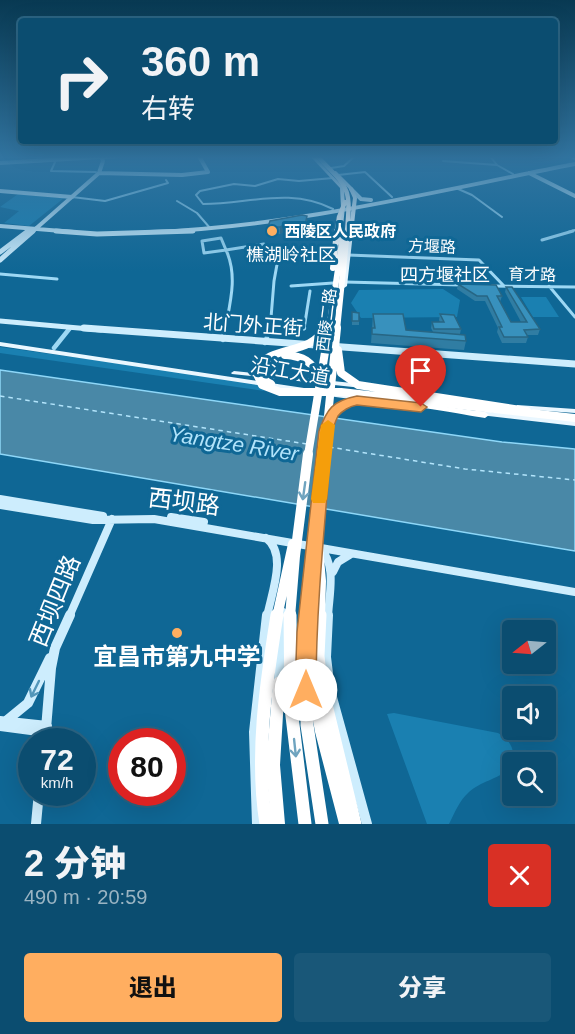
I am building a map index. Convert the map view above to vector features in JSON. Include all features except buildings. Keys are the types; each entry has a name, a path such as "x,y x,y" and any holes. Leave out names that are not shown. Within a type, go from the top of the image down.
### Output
{"highway":[{"path":"322,824 307,725 305,672 334,314 343,235 344,194"},
{"path":"266,824 262,785 266,698 289,537 334,314 350,199 348,194"},
{"path":"332,285 339,216 344,206"},
{"path":"334,314 338,364 341,373 358,386 531,414"},
{"path":"334,314 323,334 314,344 273,354 261,360 255,370 260,383 282,392 341,392 531,414"},
{"path":"319,387 314,366 302,357 293,355 276,357 262,367 261,374 266,381 282,388 342,389 531,414"},
{"path":"326,431 333,413 347,403 357,400 485,415 575,415"},
{"path":"289,537 291,710 305,824"},
{"path":"316,542 321,581 318,657 321,684 355,824"},
{"path":"311,671 322,732 346,824"},
{"path":"278,824 273,765 279,682"}],"main road":[{"path":"40,194 70,197"},
{"path":"0,256 73,194"},
{"name":"西陵二路","path":"319,387 344,206 343,194"},
{"name":"西陵二路","path":"332,395 354,208 353,194"},
{"path":"356,194 362,200 386,199"},
{"path":"354,208 405,194"},
{"path":"0,225 97,234 191,231 344,206 354,208 417,194"},
{"path":"33,228 98,233 210,228 344,206"},
{"name":"北门外正街","path":"0,321 223,340 575,364"},
{"name":"沿江大道","path":"0,342 191,371 319,387 333,383 575,415"},
{"name":"沿江大道","path":"0,342 319,387 332,395 575,423"},
{"name":"西坝路","path":"0,500 112,519 141,515 186,519 316,542 362,555"},
{"name":"西坝路","path":"0,505 93,520 154,519 260,536 289,537"},
{"name":"西坝四路","path":"47,728 55,648 112,519"},
{"path":"260,536 273,543 278,560"},
{"path":"257,824 254,732 267,617 278,560 289,537"},
{"path":"279,682 289,537"},
{"path":"316,542 327,555 332,577 326,657 330,690 367,824"},
{"path":"311,671 316,542"},
{"name":"西坝路","path":"316,542 351,554 575,592"},
{"path":"332,577 338,562 351,554"},
{"path":"2,723 18,716 25,708 55,648"},
{"path":"2,723 24,728"},
{"path":"36,824 38,806"}],"street":[{"path":"70,197 105,201 128,194"},
{"path":"197,194 203,204 222,205 298,197 319,201 333,209"},
{"path":"471,194 502,217"},
{"path":"177,201 197,213 210,228"},
{"path":"542,240 575,230"},
{"path":"223,340 233,279 230,256 226,250 221,238 202,241 204,253 226,250 264,244 278,259 272,281 273,327 265,343"},
{"name":"方堰路","path":"348,255 479,260 504,286"},
{"path":"0,274 57,279"},
{"path":"345,282 468,285"},
{"path":"291,286 332,285"},
{"name":"育才路","path":"480,285 575,287"},
{"path":"549,286 575,317"},
{"path":"273,327 304,328 310,291"},
{"path":"54,348 71,327"}],"shaded area":[{"path":"17,194 64,198 29,226 4,223 19,211 0,207"},
{"path":"443,289 460,300 457,317 361,318 351,303 359,290"},
{"path":"521,297 546,297 559,317 533,317"},
{"path":"0,347 254,382 265,391 0,353"},
{"path":"394,713 498,733 502,735 502,740 507,740 511,745 512,752 502,752 502,774 478,785 466,795 449,824 427,824 387,714"}],"water":[{"name":"Yangtze River","path":"0,370 502,442 575,449 575,551 0,454"}],"ferry route":[{"path":"0,396 307,444"},
{"path":"329,447 465,469 575,480"}],"slow traffic":[{"path":"319,499 328,425"}],"place":[{"name":"西陵区人民政府","path":"272,231"},
{"name":"宜昌市第九中学","path":"177,633"}],"district":[{"name":"樵湖岭社区","path":"291,255"},
{"name":"四方堰社区","path":"445,275"}],"route":[{"path":"306,690 306,632 326,431 333,413 339,407 357,400 421,407"}]}
